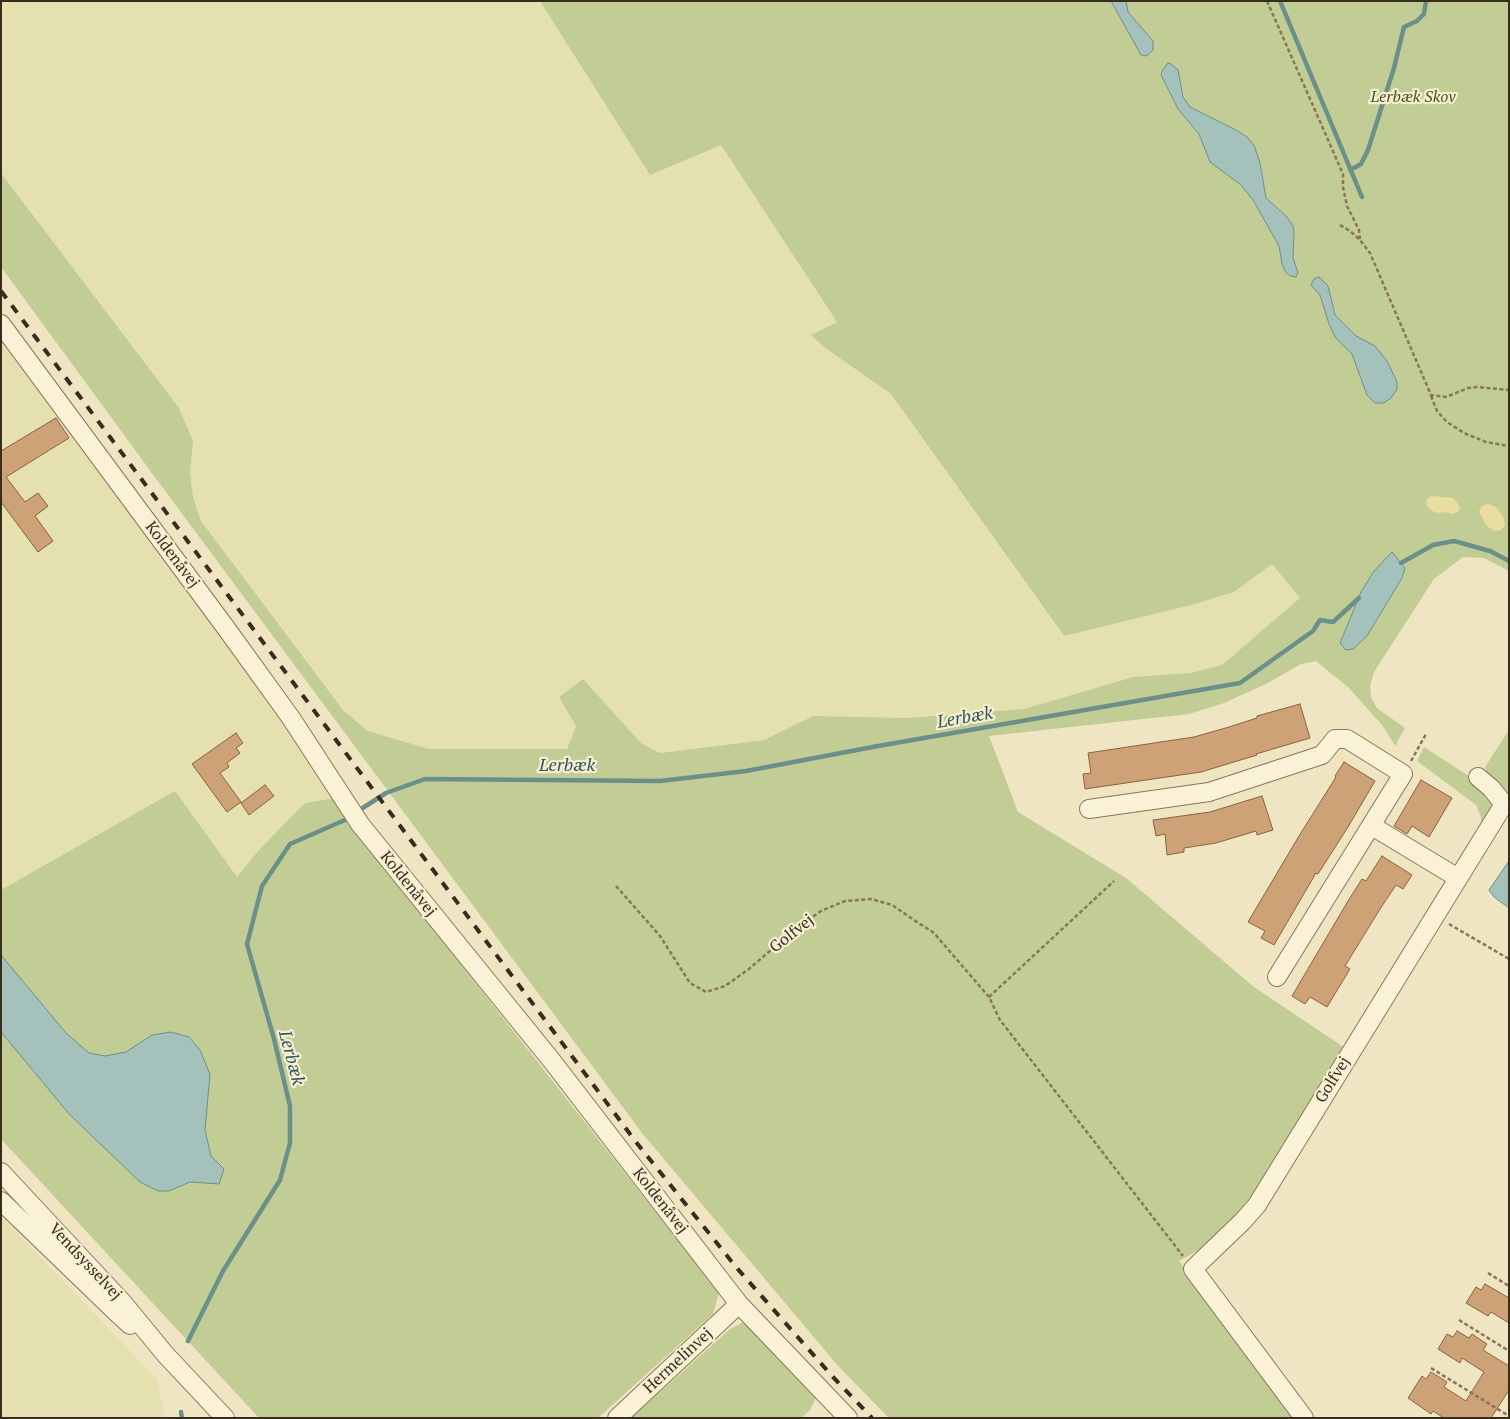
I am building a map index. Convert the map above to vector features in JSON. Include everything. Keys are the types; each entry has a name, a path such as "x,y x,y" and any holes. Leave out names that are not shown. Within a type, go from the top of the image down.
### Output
{"street":[{"name":"Koldenåvej","path":"1,324 291,718 360,824 552,1061 739,1304 848,1418"},
{"path":"1088,809 1209,792 1322,755 1335,739 1347,740 1403,774 1277,977"},
{"name":"Golfvej","path":"1193,1269 1257,1205 1435,915 1506,804 1478,777"},
{"path":"1372,826 1458,878"},
{"name":"Vendsysselvej","path":"1,1172 124,1304 165,1354 225,1418"},
{"name":"Vendsysselvej","path":"1,1201 115,1311 165,1354"},
{"path":"1193,1269 1304,1418"},
{"name":"Hermelinvej","path":"617,1418 739,1304"}],"path":[{"path":"1267,1 1343,174 1342,187 1346,206 1359,230 1360,240"},
{"path":"1340,225 1360,240 1370,253 1438,411 1447,422 1464,433 1486,442 1509,446"},
{"path":"1431,395 1446,397 1468,388 1477,387 1509,390"},
{"path":"1403,774 1426,734"},
{"path":"989,997 1114,881"},
{"name":"Golfvej","path":"616,886 660,936 690,983 706,992 726,986 749,969 795,929 821,911 845,900 871,899 892,905 934,933 989,997 1000,1020 1193,1269"},
{"path":"1435,915 1509,959"},
{"path":"1488,1273 1509,1286"},
{"path":"1459,1320 1509,1351"},
{"path":"1431,1368 1509,1416"}],"shaded area":[{"path":"1,1 540,1 650,175 721,145 837,322 812,335 824,347 891,394 1063,636 1234,592 1272,563 1301,598 1222,665 1190,673 1133,677 1024,709 908,718 813,716 764,740 660,753 641,743 583,679 576,726 567,749 429,749 368,731 343,710 201,521 193,497 190,472 193,441 179,408 1,173"},
{"path":"1,341 262,691 336,798 278,832 259,850 237,877 9,887 1,890"},
{"path":"1,1216 157,1379 165,1418 1,1418"}],"green space":[{"name":"Lerbæk Skov","path":"540,1 1509,1 1509,571 1484,558 1463,557 1434,579 1374,672 1370,686 1371,697 1377,708 1405,728 1396,747 1382,725 1349,688 1316,661 1301,664 1266,684 1224,703 1189,714 989,736 1018,812 1126,878 1254,987 1345,1048 1252,1200 1239,1217 1203,1248 1179,1261 1295,1418 889,1418 839,1367 642,1133 1,267 1,173 179,408 193,441 190,472 193,497 201,521 343,710 368,731 429,749 567,749 576,726 559,697 583,679 641,743 660,753 764,740 813,716 908,718 1024,709 1133,677 1190,673 1222,665 1300,598 1272,564 1234,592 1191,605 1064,636 891,394 824,347 811,335 837,322 721,145 650,175","holes":["1361,592 1346,650 1340,643"]},
{"path":"1509,730 1509,793 1489,778 1485,767"},
{"path":"1424,747 1475,780 1492,798 1493,808 1481,830 1481,817 1476,805 1417,761"},
{"path":"175,791 237,877 259,850 305,803 336,798 357,832 719,1293 713,1314 598,1418 259,1418 1,1139 1,890"},
{"path":"746,1321 816,1398 810,1410 801,1418 631,1418 730,1329"}],"sand":[{"path":"1432,496 1453,498 1460,509 1452,514 1432,511 1426,505 1427,499"},
{"path":"1488,504 1496,507 1503,516 1505,525 1501,530 1493,531 1486,525 1479,511 1482,506"}],"water":[{"path":"1111,1 1126,1 1128,12 1153,41 1153,50 1147,56 1141,55"},
{"path":"1168,63 1178,70 1183,97 1190,107 1236,130 1247,137 1254,145 1260,163 1266,198 1287,217 1293,226 1293,258 1298,273 1296,277 1290,276 1285,271 1279,246 1253,200 1241,185 1210,162 1199,134 1178,109 1161,75"},
{"path":"1319,277 1328,286 1335,315 1356,336 1375,346 1387,361 1397,382 1397,389 1391,398 1384,403 1375,403 1367,395 1352,354 1335,337 1320,295 1311,285 1314,279"},
{"path":"1392,552 1405,568 1402,578 1367,636 1353,649 1346,650 1340,643 1361,592 1374,571"},
{"path":"1509,861 1509,908 1494,897 1489,890"},
{"path":"1,955 66,1033 89,1053 105,1056 126,1052 152,1035 171,1032 189,1037 200,1050 210,1074 205,1130 211,1156 224,1169 219,1184 190,1182 169,1191 158,1191 140,1182 70,1115 1,1032"}],"building":[{"path":"56,418 69,438 6,477 25,502 38,493 48,506 35,516 53,541 38,552 1,502 1,451"},
{"path":"1300,704 1310,738 1201,772 1085,789 1083,774 1091,773 1088,753 1194,737"},
{"path":"236,733 243,743 236,748 240,753 227,763 229,767 220,773 241,802 227,812 192,764"},
{"path":"1344,762 1375,781 1318,874 1316,873 1274,945 1261,938 1265,931 1248,922"},
{"path":"1421,780 1452,798 1429,837 1412,826 1407,834 1394,826"},
{"path":"265,785 274,796 249,815 241,803"},
{"path":"1262,796 1273,830 1257,835 1256,831 1216,843 1184,848 1184,852 1167,855 1165,834 1156,836 1153,820 1210,812"},
{"path":"1382,856 1412,875 1403,889 1396,885 1380,909 1345,966 1350,969 1327,1007 1310,997 1305,1004 1292,996 1362,879 1366,881"},
{"path":"1485,1284 1509,1298 1509,1323 1491,1312 1488,1316 1466,1303 1476,1287 1481,1290"},
{"path":"1457,1331 1469,1338 1472,1334 1487,1344 1483,1350 1509,1366 1509,1390 1491,1418 1444,1418 1433,1411 1431,1414 1408,1398 1422,1376 1426,1379 1431,1372 1447,1382 1444,1387 1466,1401 1484,1372 1462,1358 1460,1363 1438,1349 1447,1334 1453,1337"}],"waterway":[{"path":"1280,1 1362,197"},
{"path":"1350,170 1361,164 1368,150 1394,68 1404,27 1417,21 1424,14 1426,1"},
{"name":"Lerbæk","path":"1401,563 1433,545 1454,541 1490,551 1509,561"},
{"name":"Lerbæk","path":"358,811 386,793 425,779 660,781 746,771 1240,683 1313,631 1320,620 1333,622 1359,598"},
{"name":"Lerbæk","path":"188,1341 223,1271 280,1180 290,1143 290,1106 274,1039 247,944 262,886 290,844 351,816"},
{"path":"181,1412 182,1418"}],"railway":[{"path":"1,291 636,1142 736,1267 833,1377 872,1418"}]}
